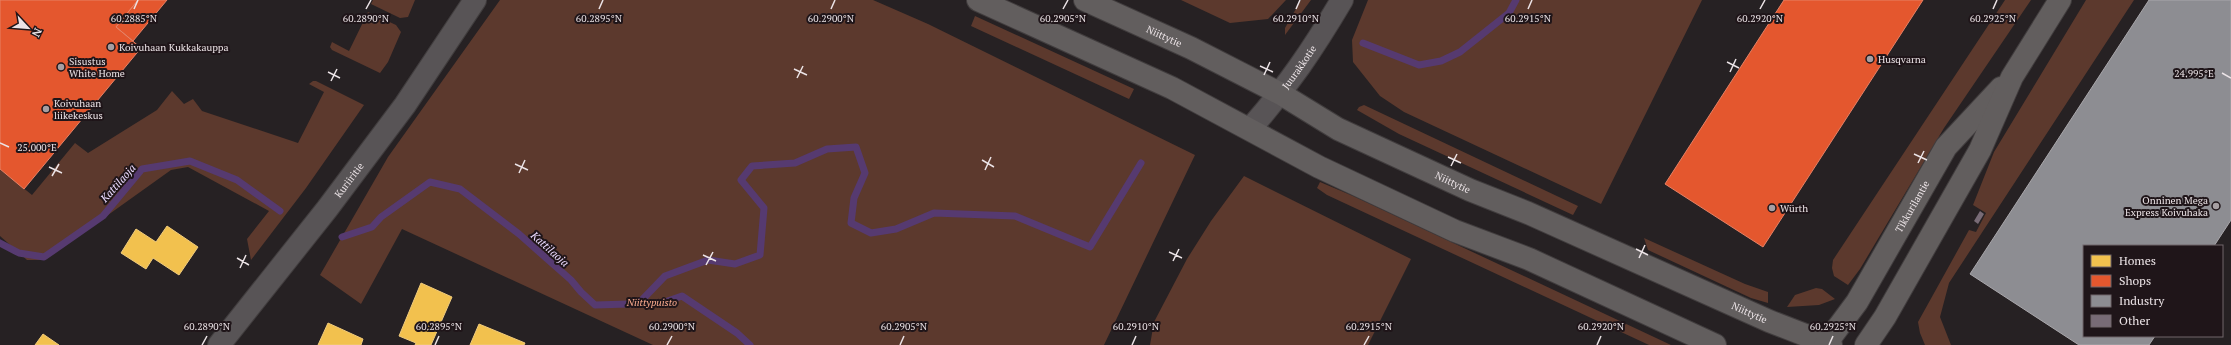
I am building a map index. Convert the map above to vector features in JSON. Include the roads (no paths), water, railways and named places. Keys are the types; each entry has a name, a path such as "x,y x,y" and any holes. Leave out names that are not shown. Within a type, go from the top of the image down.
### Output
{"main road":[{"path":"978,0 1172,88 1320,167 1455,231 1529,259 1715,345"},
{"name":"Niittytie","path":"1085,0 1191,48 1281,94 1338,129 1435,174 1769,321 1828,344"},
{"name":"Tikkurilantie","path":"1866,345 1885,317 1980,150 2012,77 2060,0"},
{"name":"Tikkurilantie","path":"1828,344 1857,302 1946,147 2012,77"}],"street":[{"name":"Juurakkotie","path":"1250,129 1281,94 1309,55 1342,0"},
{"name":"Kuriiritie","path":"219,345 317,222 400,112 472,3"}],"waterway":[{"path":"1363,43 1419,65 1441,61 1460,52 1509,13 1516,0"},
{"path":"640,302 665,276 708,260 735,264 760,255 764,208 741,180 752,166 795,163 827,149 856,147 865,173 854,198 851,223 871,233 896,229 934,213 1015,216 1090,247 1141,163"},
{"name":"Kattilaoja","path":"0,243 19,253 44,257 103,216 142,169 190,161 237,180 280,211"},
{"name":"Kattilaoja","path":"342,237 372,227 381,217 430,182 460,189 519,234 571,280 595,305 662,303 682,296 737,333 750,345"}],"place":[{"name":"Koivuhaan Kukkakauppa","path":"111,47"},
{"name":"Husqvarna","path":"1870,59"},
{"name":"Sisustus White Home","path":"61,67"},
{"name":"Koivuhaan liikekeskus","path":"46,109"},
{"name":"Onninen Mega Express Koivuhaka","path":"2216,206"},
{"name":"Würth","path":"1772,208"}],"park label":[{"name":"Niittypuisto","path":"652,302"}]}
